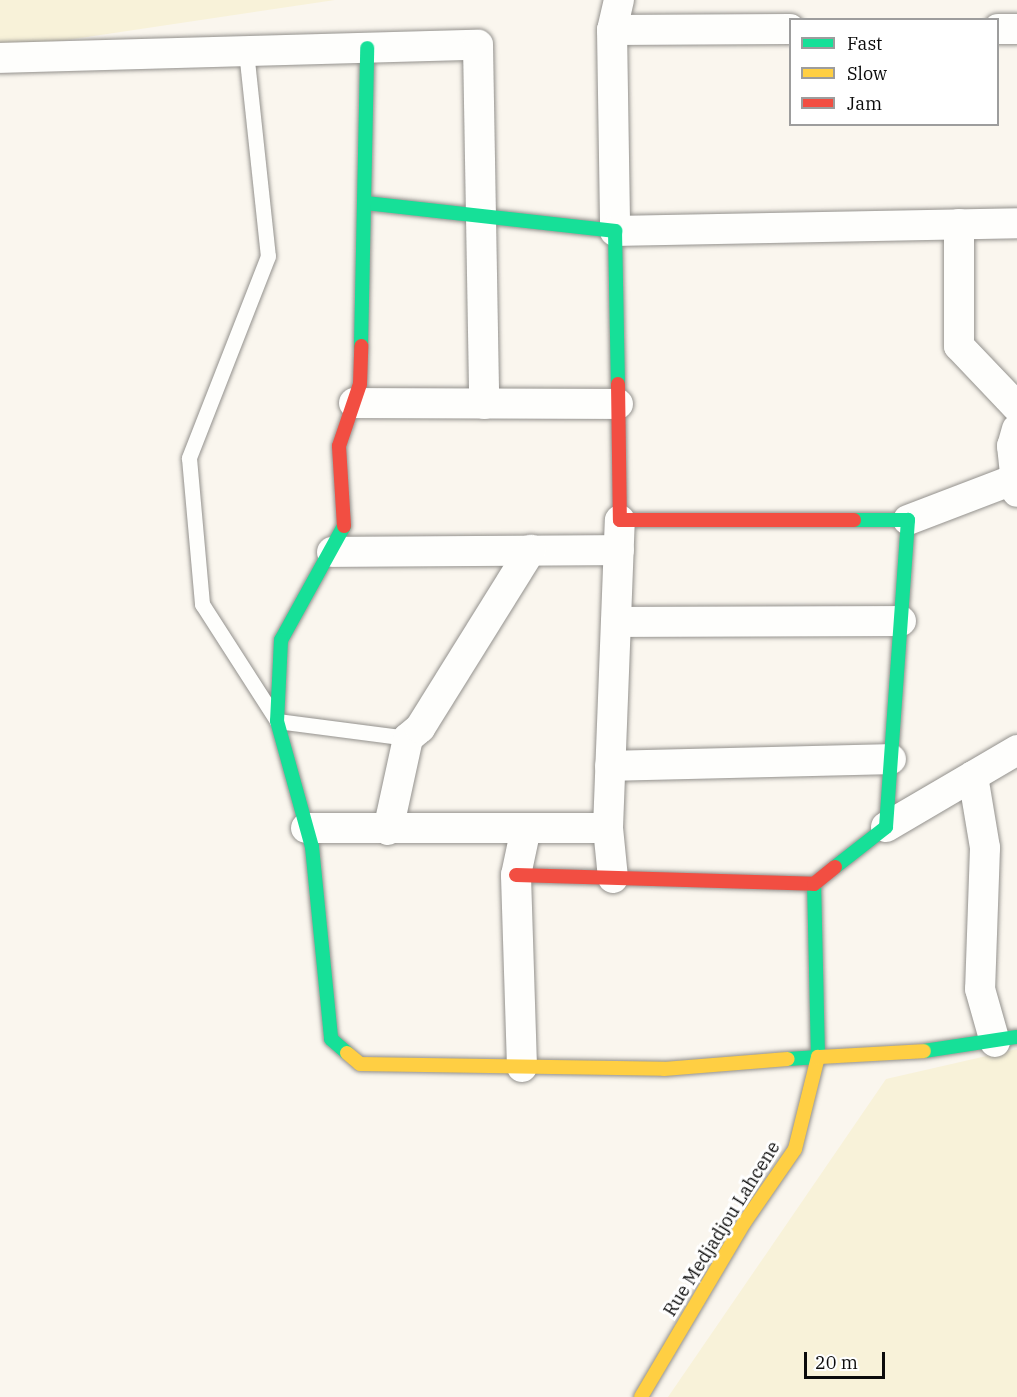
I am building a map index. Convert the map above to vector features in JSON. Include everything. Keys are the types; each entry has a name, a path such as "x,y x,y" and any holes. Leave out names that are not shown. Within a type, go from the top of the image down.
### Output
{"street":[{"path":"613,878 608,828 620,520 612,30 619,0"},
{"path":"999,29 1017,28"},
{"path":"612,30 789,29"},
{"path":"0,58 478,45 484,404"},
{"path":"367,48 366,203 360,384 339,446 344,531 281,640 277,721 306,828 332,1039 360,1064 664,1069 960,1049 1006,1040 980,989 985,848 973,776"},
{"path":"366,203 615,231 1017,223"},
{"path":"959,224 959,346 1017,407"},
{"path":"354,404 618,404"},
{"path":"620,520 908,520 1015,486 1017,429"},
{"path":"886,827 908,520"},
{"path":"387,829 408,738 420,728 531,550"},
{"path":"332,552 619,550"},
{"path":"616,622 901,621"},
{"path":"516,875 814,884 886,827 1017,750"},
{"path":"610,766 891,759"},
{"path":"306,828 608,828"},
{"path":"522,1067 516,875 526,828"},
{"name":"Rue Medjadjou Lahcene","path":"641,1397 744,1223 795,1149 818,1057 814,884"}],"lane":[{"path":"246,51 268,256 189,458 191,512 201,604 277,721 408,738"}],"shaded area":[{"path":"0,0 335,0 0,50"},
{"path":"1017,1049 1017,1397 668,1397 886,1079"}],"traffic: fast":[{"path":"361,346 367,48"},
{"path":"366,203 615,231 618,384"},
{"path":"835,867 886,827 908,520 854,520"},
{"path":"344,526 281,640 277,721 312,847 331,1039 347,1053"},
{"path":"788,1059 818,1057 814,884"},
{"path":"924,1051 1017,1037"}],"traffic: slow":[{"path":"641,1397 744,1223 795,1149 818,1057 924,1051"},
{"path":"347,1053 360,1064 664,1069 788,1059"}],"traffic: jam":[{"path":"344,526 339,446 360,384 361,346"},
{"path":"618,384 620,520 854,520"},
{"path":"516,875 814,884 835,867"}]}
